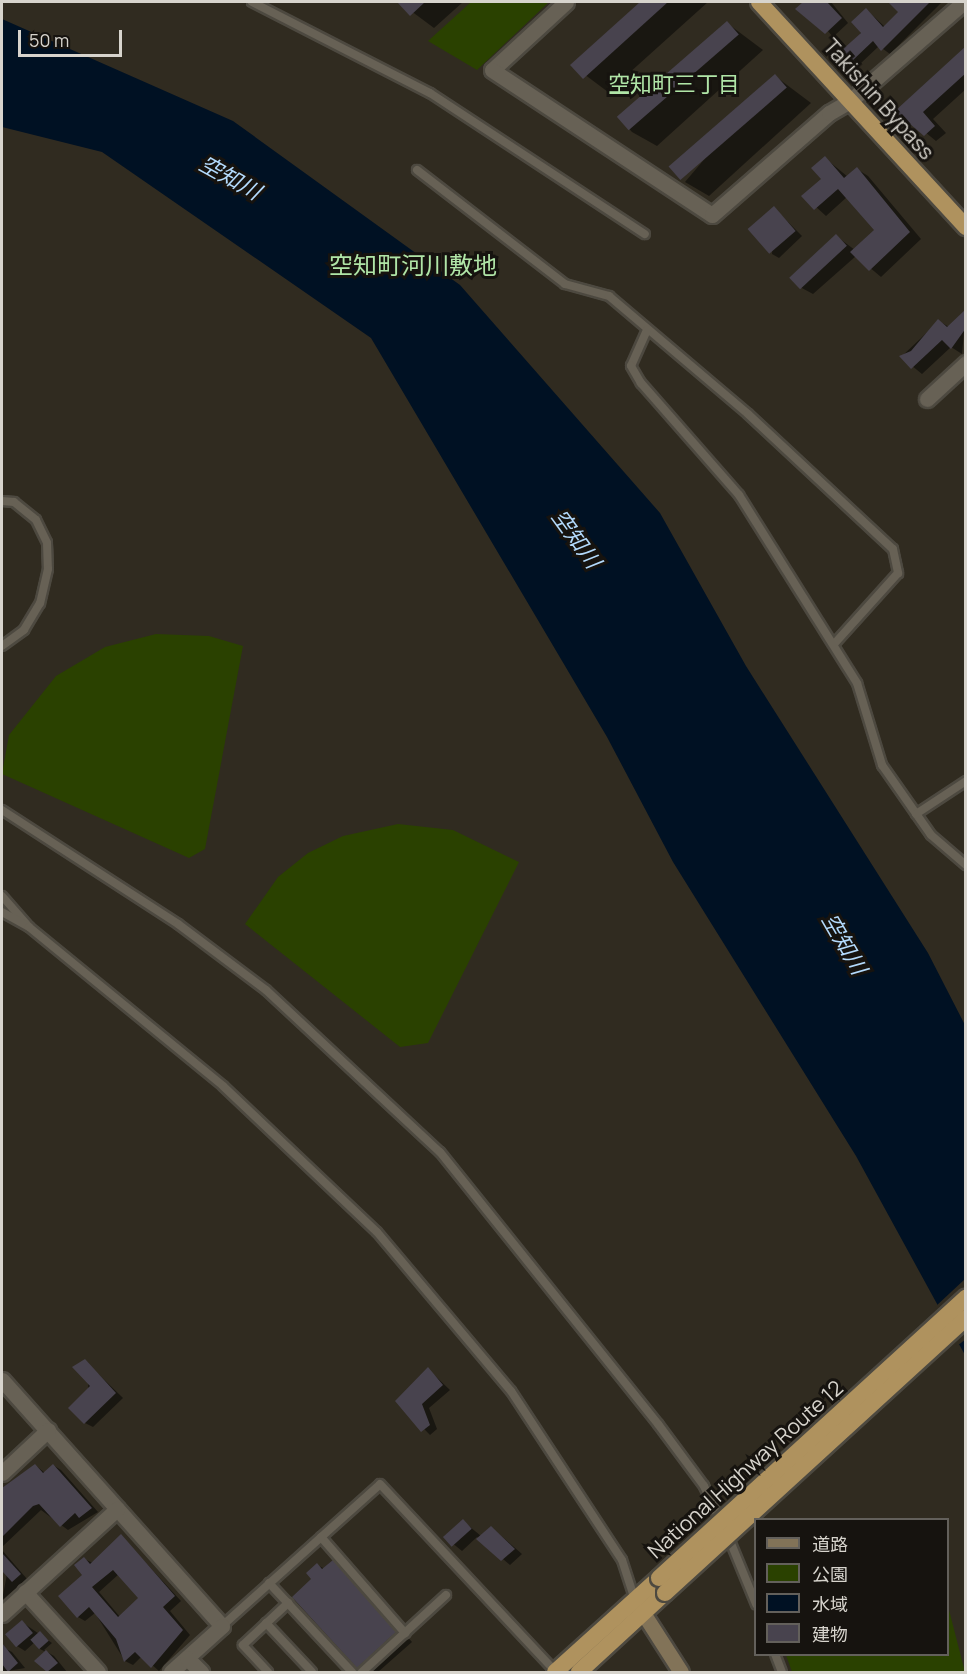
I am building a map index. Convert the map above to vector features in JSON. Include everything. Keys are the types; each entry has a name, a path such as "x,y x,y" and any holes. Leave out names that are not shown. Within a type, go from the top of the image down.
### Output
{"highway":[{"name":"Takishin Bypass","path":"759,2 966,227"},
{"name":"National Highway Route 12","path":"662,1586 966,1298"},
{"name":"National Highway Route 12","path":"556,1672 639,1606 966,1318"},
{"name":"National Highway Route 12","path":"579,1672 639,1606"}],"main road":[{"path":"639,1606 681,1672"}],"street":[{"path":"566,2 492,70 712,216 829,113 850,101 964,2"},
{"path":"927,399 966,363"},
{"path":"2,1380 222,1626 171,1672"},
{"path":"2,1473 48,1430"},
{"path":"2,1614 117,1509"},
{"path":"25,1593 98,1672"},
{"path":"187,1658 201,1672"}],"lane":[{"path":"252,2 430,93 645,234"},
{"path":"417,170 545,271 565,284 609,296 748,414 893,549 898,573 834,643"},
{"path":"647,330 631,366 641,383 739,495 857,683 882,765 916,814 966,865"},
{"path":"2,501 14,502 36,520 48,543 48,569 40,603 24,630 2,646"},
{"path":"916,814 966,781"},
{"path":"2,810 178,924 266,990 440,1152 526,1253 704,1486 754,1599"},
{"path":"2,896 29,927 224,1086 377,1232 511,1391 622,1560 639,1606"},
{"path":"2,912 29,927"},
{"path":"222,1626 380,1484 556,1672"},
{"path":"321,1537 405,1633"},
{"path":"269,1583 352,1672"},
{"path":"362,1672 446,1595"},
{"path":"268,1672 243,1645 288,1603"},
{"path":"266,1623 312,1672"},
{"path":"776,1656 782,1672"}],"green space":[{"path":"471,2 549,2 477,70 428,41"},
{"path":"156,634 209,636 243,646 205,849 189,858 2,774 9,735 56,676 105,647"},
{"path":"398,824 453,830 519,862 428,1043 400,1047 245,924 278,877 308,853 343,836"},
{"path":"949,1610 965,1672 792,1672 786,1656 949,1656"}],"water":[{"name":"空知川","path":"2,19 233,121 460,285 660,513 746,666 928,953 965,1025 965,1355 856,1156 673,862 607,737 371,338 102,152 2,127"}],"pier":[{"path":"965,1279 966,1339 957,1346 935,1307"}],"building":[{"path":"397,2 425,2 410,16"},
{"path":"640,2 668,2 583,79 570,65"},
{"path":"803,2 827,2 842,18 825,34 795,9"},
{"path":"888,2 930,2 881,51 873,41 852,61 842,50 861,33 851,22 866,8 883,27 898,12"},
{"path":"727,21 739,35 629,130 617,117"},
{"path":"966,46 966,73 923,112 935,126 924,136 895,111"},
{"path":"775,74 787,88 680,180 669,167"},
{"path":"825,156 844,178 857,167 910,232 869,271 850,252 874,230 838,189 814,210 801,196 821,179 811,168"},
{"path":"774,206 796,231 769,254 748,229"},
{"path":"836,234 847,246 800,289 789,278"},
{"path":"966,309 966,328 951,349 942,340 911,369 899,356 911,351 938,319 947,327"},
{"path":"85,1359 116,1393 84,1424 68,1408 90,1386 72,1367"},
{"path":"428,1367 443,1385 422,1404 430,1425 421,1432 395,1401"},
{"path":"35,1464 43,1473 53,1464 92,1508 79,1518 75,1513 60,1527 39,1504 33,1506 2,1537 2,1488"},
{"path":"463,1519 472,1529 452,1547 443,1537"},
{"path":"491,1526 515,1549 501,1561 476,1539"},
{"path":"121,1534 175,1596 163,1607 183,1630 151,1668 135,1652 124,1662 116,1639 89,1607 77,1618 58,1596 82,1575 74,1565 84,1557 90,1564","holes":["113,1570 138,1598 118,1617 92,1587"]},
{"path":"2,1553 21,1574 12,1582 2,1571"},
{"path":"333,1560 396,1632 357,1668 292,1597 311,1579 306,1573 317,1563 322,1569"},
{"path":"22,1620 33,1633 16,1647 5,1634"},
{"path":"40,1631 49,1641 39,1649 30,1640"},
{"path":"2,1643 18,1663 8,1672 2,1664"},
{"path":"46,1650 58,1663 47,1672 34,1661"}],"district":[{"name":"空知町三丁目","path":"674,85"},
{"name":"空知町河川敷地","path":"413,265"}]}
